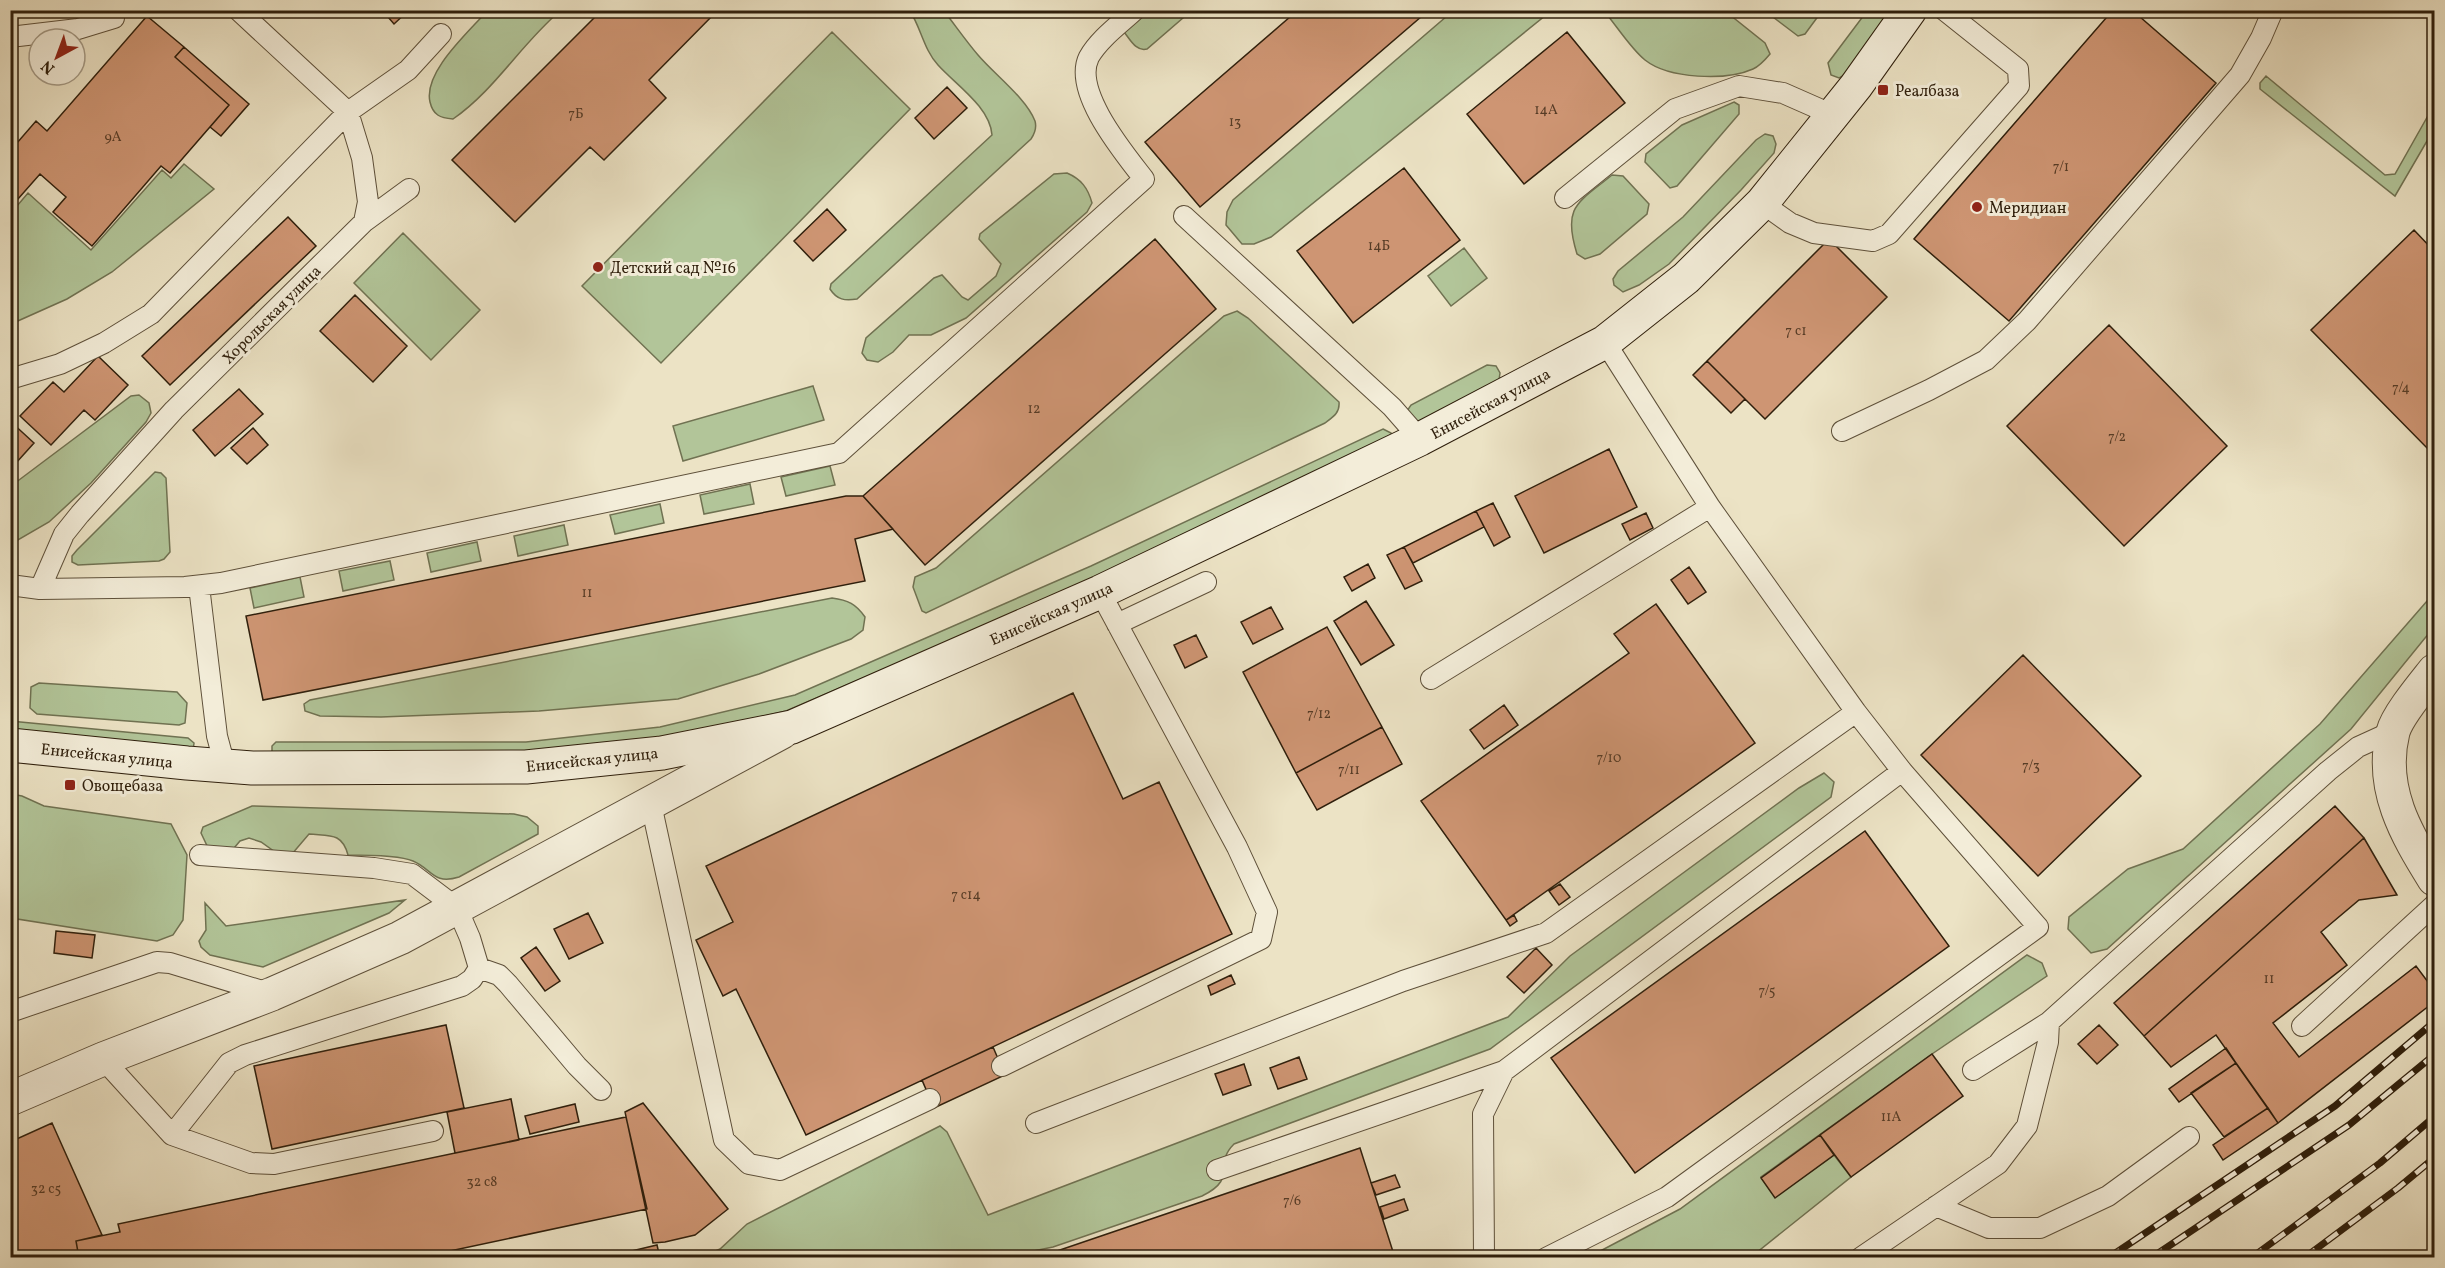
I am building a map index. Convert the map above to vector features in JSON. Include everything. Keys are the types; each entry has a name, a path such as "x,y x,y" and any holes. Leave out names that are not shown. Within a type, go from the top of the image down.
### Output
{"main road":[{"name":"Енисейская улица","path":"10,745 225,766 355,769 526,767 662,753 792,727 1100,592 1420,439 1605,342 1686,278 1762,203 1833,116 1910,10"},
{"path":"2434,671 2418,691 2393,731 2388,778 2408,836 2434,879"},
{"path":"10,1099 103,1059 272,994 400,938 792,727"}],"lane":[{"path":"238,10 348,112 362,158 368,202 364,222"},
{"path":"10,585 40,589 199,586 487,528 839,453 1144,179 1114,139 1094,104 1087,82 1086,67 1090,56 1135,10"},
{"path":"1762,203 1790,223 1814,233 1873,241 1889,234 2019,86 2018,69 1944,10"},
{"path":"1842,431 1986,360 2027,321 2240,75 2273,10"},
{"path":"10,37 78,29 114,18"},
{"path":"10,379 60,364 95,348 151,314 348,112 408,70 441,33"},
{"path":"1565,198 1675,109 1739,86 1783,93 1833,116"},
{"name":"Хорольская улица","path":"40,589 64,534 174,410 364,222 409,189"},
{"path":"1184,216 1383,399 1420,439"},
{"path":"1546,1257 1667,1197 2038,927 1902,771 1856,712 1710,507 1605,342"},
{"path":"1431,679 1710,507"},
{"path":"1117,624 1206,582"},
{"path":"199,586 217,736 225,766"},
{"path":"1002,1066 1261,939 1267,912 1237,847 1100,592"},
{"path":"1036,1123 1403,981 1546,933 1856,712"},
{"path":"1973,1070 2049,1022 2328,771 2358,747 2393,731"},
{"path":"1217,1170 1504,1071 1902,771"},
{"path":"651,804 724,1140 749,1164 780,1170 930,1099"},
{"path":"172,1135 229,1063 245,1055 462,986 472,979 479,968 470,938 457,908 412,874 374,868 200,855"},
{"path":"2302,1026 2434,905"},
{"path":"10,1012 157,962 170,963 272,994"},
{"path":"479,968 499,975 577,1066 601,1090"},
{"path":"1860,1257 1998,1164 2026,1126 2048,1042 2049,1022"},
{"path":"103,1059 172,1135 251,1163 274,1164 433,1131"},
{"path":"1484,1257 1483,1114 1504,1071"},
{"path":"1936,1206 1989,1228 2040,1228 2108,1196 2189,1137"}],"green space":[{"path":"1454,10 1551,11 1271,237 1254,244 1242,244 1226,225 1227,212 1233,200"},
{"path":"487,11 560,11 482,95 453,119 441,117 435,113 430,102 433,78 449,53"},
{"path":"910,11 944,11 978,55 1025,104 1036,126 1031,139 857,299 842,299 830,289 831,284 992,135 990,125 979,106 933,59"},
{"path":"1141,11 1191,11 1147,49 1140,49 1124,32"},
{"path":"1604,11 1725,11 1765,43 1770,54 1756,68 1742,73 1698,76 1668,71 1645,60"},
{"path":"1765,11 1822,11 1805,34 1798,36"},
{"path":"1867,11 1894,11 1851,70 1839,78 1831,75 1828,63"},
{"path":"832,32 910,109 661,363 582,286"},
{"path":"2266,76 2385,175 2395,174 2434,105 2434,129 2395,196 2260,89 2260,83"},
{"path":"1734,102 1739,105 1739,114 1677,186 1670,188 1645,162 1646,154 1682,125"},
{"path":"1765,134 1773,136 1776,144 1774,153 1669,264 1639,285 1623,292 1614,285 1613,279 1618,271 1683,217 1756,140"},
{"path":"184,164 214,189 112,272 67,299 11,324 11,213 28,193 91,250 162,170 171,178"},
{"path":"1067,173 1080,181 1088,193 1092,203 1087,212 966,318 931,335 909,335 893,352 878,362 867,360 862,353 866,338 934,278 942,275 962,297 968,300 996,276 1001,264 979,239 980,234 1054,174"},
{"path":"1612,175 1623,176 1649,204 1647,214 1600,254 1585,259 1577,254 1571,225 1573,215 1582,200"},
{"path":"403,233 480,310 431,360 354,283"},
{"path":"1464,248 1487,278 1451,306 1428,276"},
{"path":"1237,311 1248,318 1339,402 1337,412 1333,417 1325,423 926,613 922,611 913,587 915,577 936,568 1224,316"},
{"path":"1487,365 1496,366 1500,373 1499,380 1425,423 1416,422 1407,411 1411,405"},
{"path":"813,386 824,420 683,461 673,426"},
{"path":"139,395 149,403 151,413 146,422 91,483 49,522 11,544 11,486 131,396"},
{"path":"1383,429 1391,433 1391,439 1095,579 786,711 662,740 528,757 272,752 272,746 276,742 526,742 660,727 795,695 1091,566"},
{"path":"830,466 835,485 786,496 781,477"},
{"path":"155,472 161,473 166,478 170,552 164,559 78,565 72,562 72,556 77,550"},
{"path":"750,484 754,504 704,514 700,495"},
{"path":"660,504 664,523 615,534 610,515"},
{"path":"564,525 568,545 518,556 514,536"},
{"path":"477,542 481,561 431,572 427,553"},
{"path":"390,561 394,580 343,591 339,571"},
{"path":"300,577 304,597 254,608 250,588"},
{"path":"2434,593 2434,627 2351,729 2107,949 2091,953 2068,929 2069,917 2128,869 2183,849 2320,724"},
{"path":"832,598 851,603 865,617 863,630 851,639 759,674 678,699 539,711 381,717 320,716 305,711 304,704 310,700"},
{"path":"39,683 177,692 187,703 185,723 179,725 37,714 30,708 31,687"},
{"path":"10,721 188,738 194,743 193,751 11,738"},
{"path":"1824,773 1834,782 1831,797 1490,1049 1234,1144 1225,1159 1220,1183 1202,1196 1053,1247 1003,1257 700,1258 720,1249 747,1224 940,1126 947,1132 988,1215 1508,1017 1570,956 1799,788"},
{"path":"11,794 22,796 44,806 171,824 187,855 183,920 173,935 157,941 11,918"},
{"path":"252,806 514,814 527,817 538,826 538,834 459,877 450,879 438,878 419,864 407,859 348,855 342,842 329,835 309,834 292,854 278,854 261,842 249,838 240,841 229,854 210,852 201,833 203,827"},
{"path":"405,900 389,913 263,967 210,955 201,947 199,941 206,930 205,903 226,926"},
{"path":"2027,955 2042,963 2047,976 1932,1054 1761,1177 1775,1197 1834,1155 1851,1177 1751,1257 1587,1258 1680,1209"}],"building":[{"path":"382,10 409,10 394,24"},
{"path":"602,10 718,10 649,80 666,98 604,160 590,147 515,222 452,160"},
{"path":"1298,10 1429,10 1200,207 1145,142"},
{"path":"2113,10 2132,10 2216,83 2009,321 1914,239"},
{"path":"147,16 184,47 175,57 229,105 170,173 161,166 92,246 53,212 66,197 40,174 10,208 10,151 36,121 47,131"},
{"path":"1567,32 1625,103 1524,184 1467,114"},
{"path":"184,47 249,104 221,136 210,127 229,105 175,57"},
{"path":"947,87 967,108 934,139 915,118"},
{"path":"1404,168 1460,240 1353,323 1297,251"},
{"path":"827,209 846,230 813,261 794,241"},
{"path":"288,217 316,246 170,385 142,356"},
{"path":"2414,230 2434,251 2434,445 2429,450 2311,330"},
{"path":"1155,239 1216,309 925,565 863,496"},
{"path":"1829,239 1887,297 1765,419 1707,361"},
{"path":"355,295 407,346 373,382 320,331"},
{"path":"2109,325 2227,446 2124,546 2007,426"},
{"path":"98,356 128,385 95,420 84,410 51,445 20,416 53,382 64,392"},
{"path":"1707,361 1745,399 1731,413 1693,375"},
{"path":"239,389 263,414 215,456 193,430"},
{"path":"10,421 34,443 16,463 10,458"},
{"path":"253,428 268,445 247,464 231,448"},
{"path":"1609,449 1637,507 1544,553 1515,496"},
{"path":"846,496 863,496 893,529 855,539 865,581 263,700 246,616"},
{"path":"1493,503 1510,537 1494,546 1476,511"},
{"path":"1476,511 1484,527 1413,563 1404,547"},
{"path":"1646,513 1653,528 1630,540 1622,524"},
{"path":"1404,547 1422,581 1405,589 1387,555"},
{"path":"1368,564 1375,578 1352,591 1344,577"},
{"path":"1689,567 1706,592 1688,604 1671,580"},
{"path":"1366,601 1394,645 1361,665 1334,621"},
{"path":"1656,604 1755,743 1506,920 1421,801 1629,653 1614,634"},
{"path":"1271,607 1283,629 1253,644 1241,622"},
{"path":"1327,627 1382,727 1296,773 1243,672"},
{"path":"1196,635 1207,657 1185,668 1174,645"},
{"path":"2023,655 2141,776 2038,876 1921,755"},
{"path":"1073,693 1123,799 1159,782 1232,934 806,1135 736,989 723,996 696,940 733,922 706,866"},
{"path":"1504,705 1518,725 1484,749 1470,730"},
{"path":"1382,727 1402,764 1317,810 1296,773"},
{"path":"2335,806 2364,838 2144,1036 2114,1003"},
{"path":"1865,831 1949,946 1635,1173 1551,1058"},
{"path":"2364,838 2397,895 2359,900 2321,932 2347,965 2273,1023 2299,1057 2416,966 2434,990 2434,1002 2278,1123 2216,1035 2171,1067 2144,1036"},
{"path":"1560,884 1570,897 1559,905 1549,891"},
{"path":"588,913 603,943 569,959 554,929"},
{"path":"1514,915 1517,921 1510,926 1506,920"},
{"path":"56,931 95,935 92,958 54,953"},
{"path":"536,947 560,981 545,991 521,958"},
{"path":"1536,948 1552,965 1524,993 1507,977"},
{"path":"1231,975 1235,984 1211,995 1208,986"},
{"path":"446,1025 464,1108 272,1149 254,1066"},
{"path":"2099,1025 2118,1045 2097,1064 2078,1044"},
{"path":"993,1047 1005,1075 934,1108 922,1080"},
{"path":"2226,1048 2236,1063 2179,1102 2169,1089"},
{"path":"1932,1054 1963,1096 1851,1177 1820,1135"},
{"path":"1299,1057 1307,1079 1278,1089 1270,1068"},
{"path":"2236,1063 2268,1108 2224,1137 2191,1093"},
{"path":"1244,1064 1251,1085 1223,1095 1215,1074"},
{"path":"511,1099 519,1140 455,1153 447,1112"},
{"path":"643,1103 728,1209 695,1235 653,1243 625,1112"},
{"path":"575,1104 579,1122 530,1134 525,1116"},
{"path":"2268,1108 2278,1123 2223,1160 2213,1145"},
{"path":"626,1117 647,1209 417,1258 79,1258 76,1241 120,1232 118,1224"},
{"path":"52,1123 102,1235 76,1241 79,1258 10,1258 10,1142"},
{"path":"1820,1135 1834,1155 1775,1198 1761,1178"},
{"path":"1360,1148 1395,1258 1056,1258 1054,1252"},
{"path":"1395,1175 1400,1187 1376,1195 1371,1183"},
{"path":"1404,1199 1408,1210 1384,1219 1380,1207"},
{"path":"657,1245 660,1258 624,1258 623,1253"},
{"path":"1054,1252 1056,1258 1027,1258"}],"railway":[{"path":"2108,1258 2335,1106 2434,1022"},
{"path":"2151,1258 2349,1125 2434,1055"},
{"path":"2251,1258 2380,1163 2434,1117"},
{"path":"2304,1258 2398,1188 2434,1158"}],"place":[{"name":"Реалбаза","path":"1883,90"},
{"name":"Меридиан","path":"1977,207"},
{"name":"Детский сад №16","path":"598,267"},
{"name":"Овощебаза","path":"70,785"}]}
